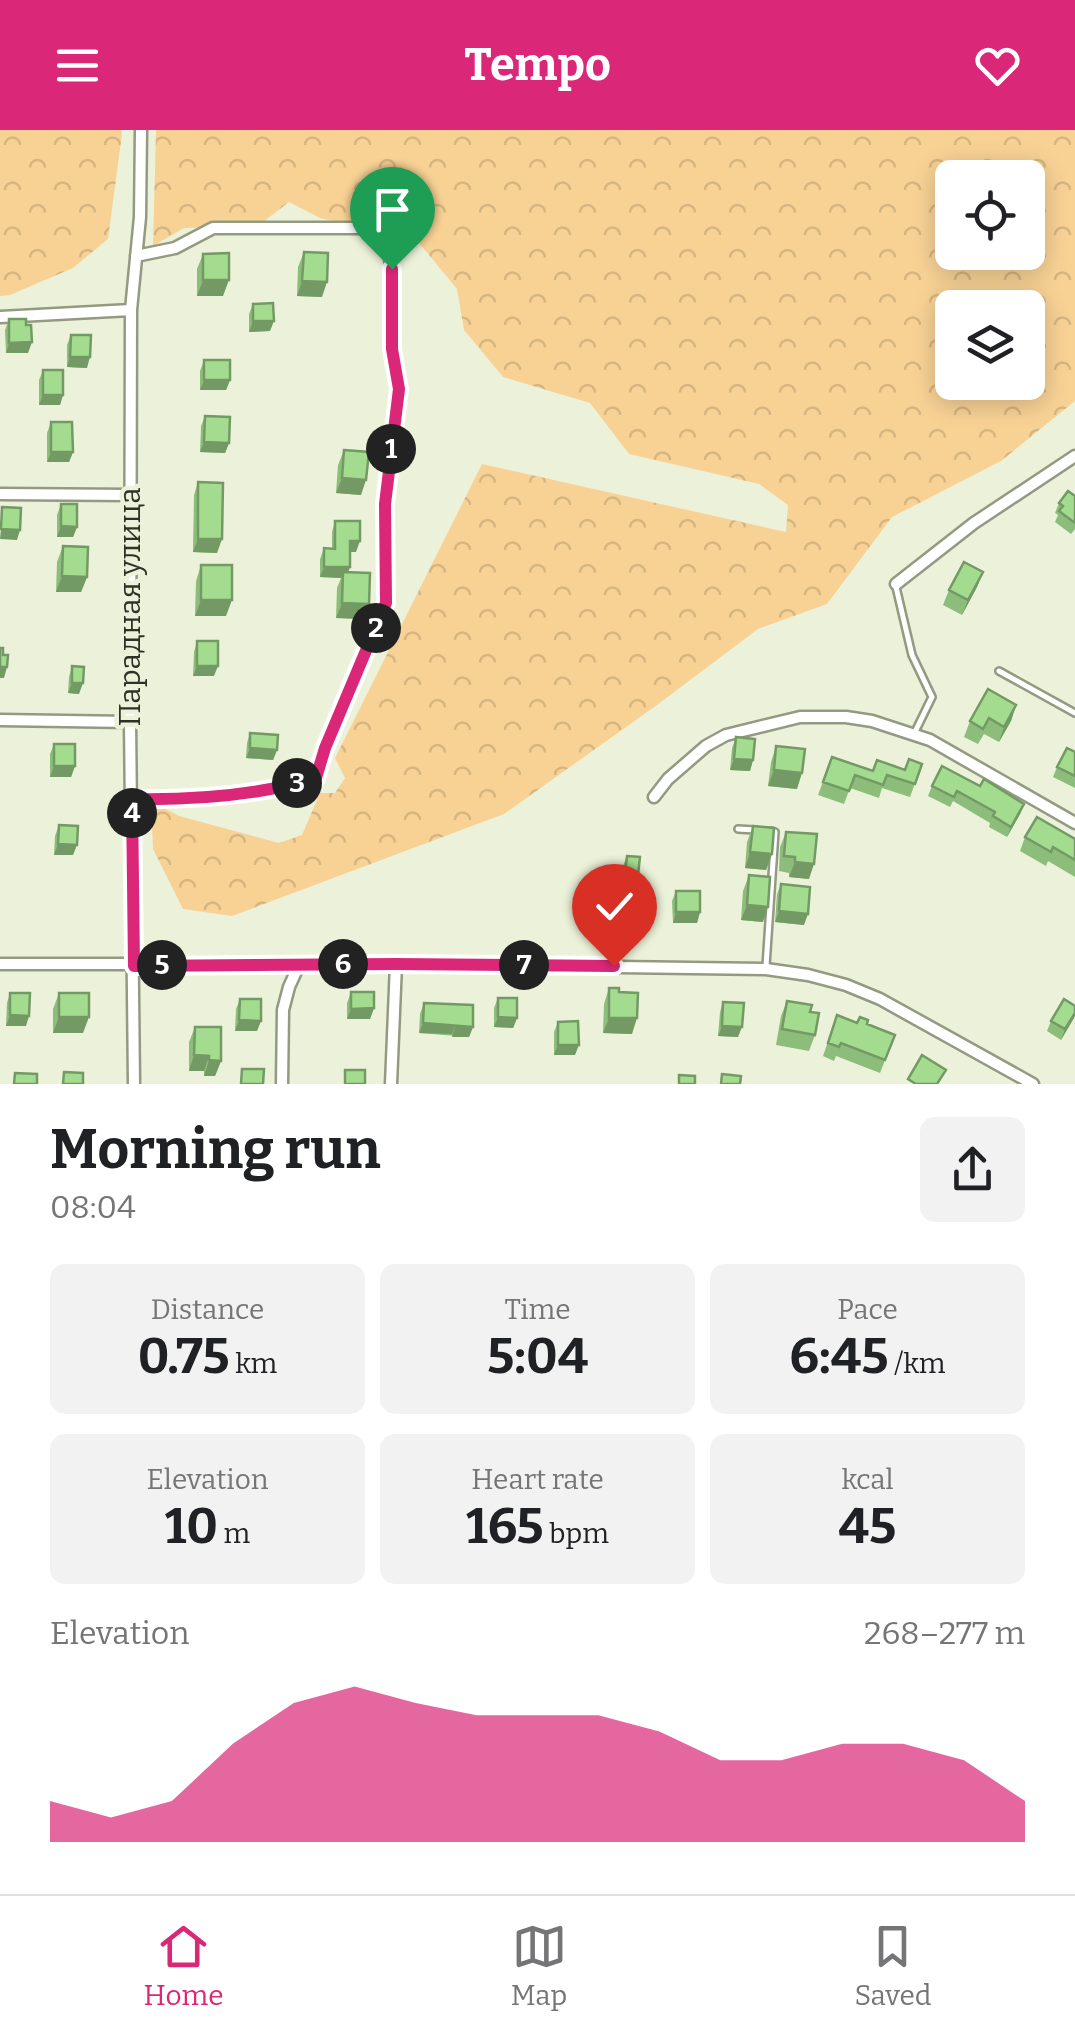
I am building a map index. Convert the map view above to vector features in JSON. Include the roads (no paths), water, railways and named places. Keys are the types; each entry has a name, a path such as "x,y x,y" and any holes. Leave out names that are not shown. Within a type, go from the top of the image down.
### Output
{"street":[{"name":"Парадная улица","path":"134,1084 131,310 140,217 141,130"},
{"path":"132,799 173,800 284,787 316,778 386,603 385,504 399,389 392,349 392,269 384,228 213,228 175,248 136,256"},
{"path":"0,317 131,310"},
{"path":"896,584 974,523 1075,456"},
{"path":"0,494 130,495"},
{"path":"654,797 668,779 706,746 726,735 774,722 846,717 872,720 930,740 1075,823"},
{"path":"0,720 130,722"},
{"path":"0,964 766,969 808,974 880,999 1033,1084"},
{"path":"282,1084 283,1010 299,964"},
{"path":"391,1084 396,964"}],"lane":[{"path":"896,584 912,656 932,697 914,734"},
{"path":"999,670 1075,713"},
{"path":"738,828 775,832 766,969"}]}
